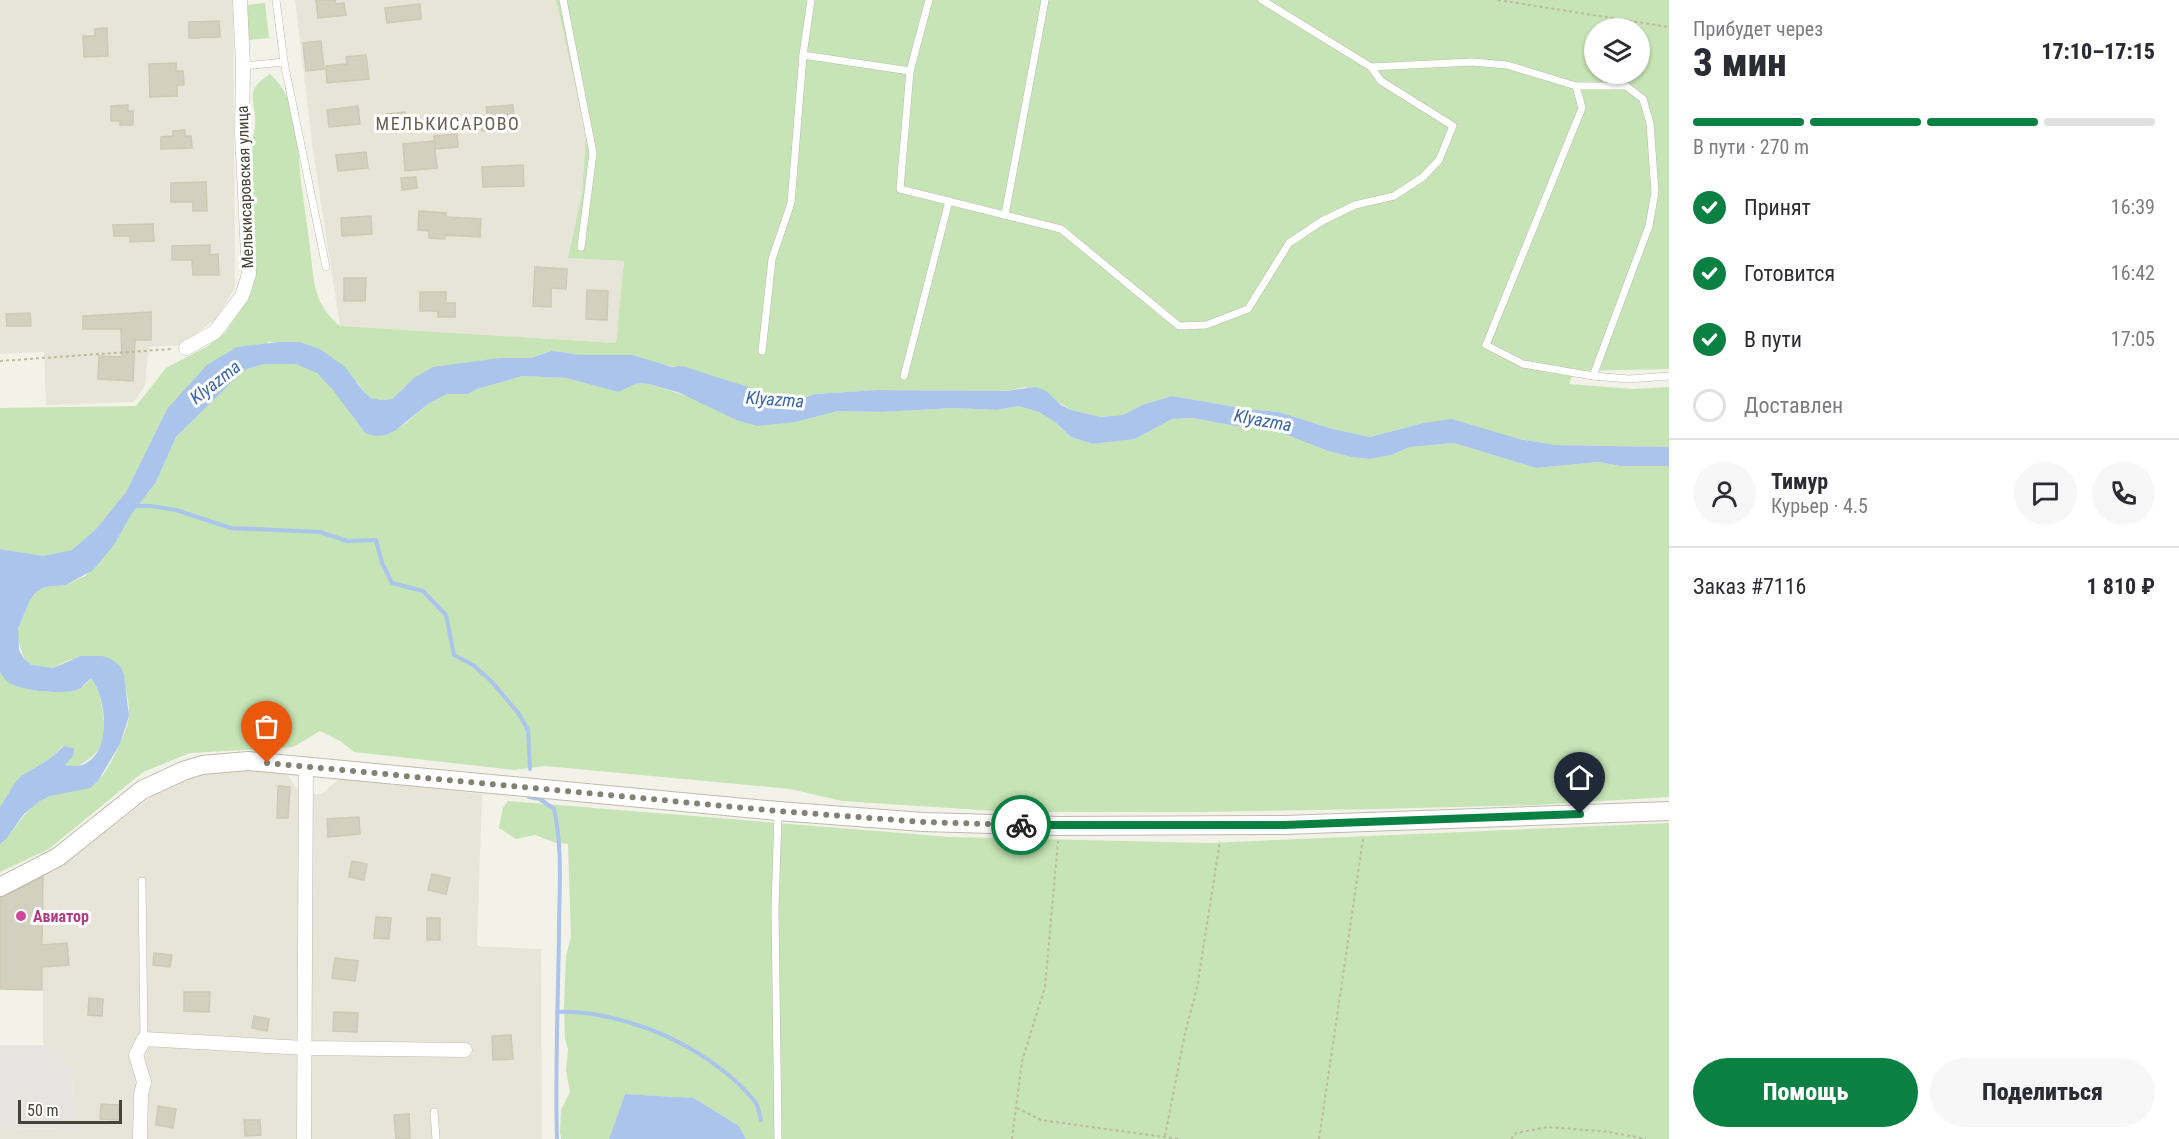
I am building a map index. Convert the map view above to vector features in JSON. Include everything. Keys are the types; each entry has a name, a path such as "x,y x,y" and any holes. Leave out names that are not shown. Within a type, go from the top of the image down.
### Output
{"street":[{"name":"Мелькисаровская улица","path":"186,348 215,332 242,296 249,274 242,133 243,66 240,0"},
{"path":"0,887 58,857 142,790 202,765 248,761 778,811 923,822 1059,826 1222,826 1669,811"},
{"path":"304,1139 306,765"},
{"path":"140,1139 141,1095 144,1082 136,1055 144,1039 305,1048 465,1050"}],"lane":[{"path":"276,0 284,62 326,267"},
{"path":"563,0 593,153 581,247"},
{"path":"762,351 772,260 791,203 803,55 811,0"},
{"path":"929,0 910,71 900,189 1061,230 1179,326 1206,325 1248,309 1289,243 1322,221 1356,206 1394,196 1423,177 1439,160 1453,126 1381,81 1371,67 1262,0"},
{"path":"1005,215 1045,0"},
{"path":"803,55 910,71"},
{"path":"243,66 284,62"},
{"path":"1371,67 1472,62 1507,65 1576,86 1626,86 1643,99 1650,123 1655,192 1649,226 1593,376"},
{"path":"1576,86 1582,108 1486,345 1522,364 1593,376 1629,379 1669,376"},
{"path":"904,375 949,201"},
{"path":"778,811 775,908 778,1139"},
{"path":"142,881 144,1039"},
{"path":"434,1112 436,1139"}],"path":[{"path":"1498,0 1669,27"},
{"path":"0,361 186,348"},
{"path":"1319,1139 1365,822"},
{"path":"1012,1139 1022,1061 1045,987 1059,826"},
{"path":"1165,1136 1185,1033 1197,988 1222,826"},
{"path":"1017,1107 1041,1120 1178,1139"},
{"path":"1511,1139 1516,1133 1548,1127 1609,1132 1646,1139"}],"shaded area":[{"path":"0,0 233,0 235,287 217,318 181,345 149,347 145,385 134,402 46,405 44,352 0,354"},
{"path":"295,0 556,0 586,133 582,194 569,258 624,261 616,343 340,326 313,151"},
{"path":"246,768 285,771 298,790 307,794 322,794 340,778 482,794 477,946 541,949 542,1139 0,1139 0,1128 74,1129 72,1070 43,1045 43,876 66,862 159,791 201,773"},
{"path":"0,1045 43,1045 72,1070 74,1129 0,1128"}],"green space":[{"path":"556,0 1669,0 1669,369 1574,371 1569,384 1633,389 1669,387 1669,447 1556,445 1423,423 1370,437 1333,429 1279,412 1172,396 1142,405 1123,415 1101,417 1071,410 1026,387 1005,391 876,390 816,394 799,399 758,398 718,391 672,366 621,355 580,355 550,351 531,358 500,358 406,385 392,399 381,400 371,398 358,383 320,349 300,342 269,342 167,409 126,492 96,529 72,550 43,556 0,549 0,408 136,406 166,368 206,347 225,333 251,294 254,276 252,141 255,118 253,92 261,80 270,74 287,97 296,125 301,182 316,290 324,308 340,326 616,343 624,261 568,258 582,194 586,133"},
{"path":"265,3 269,38 249,40 246,5"},
{"path":"274,363 298,365 314,371 330,386 365,433 386,435 405,424 428,404 447,394 468,394 477,389 523,376 566,378 618,392 638,383 649,384 690,397 736,420 778,423 796,422 838,411 881,412 954,408 997,410 1018,406 1039,412 1071,437 1093,444 1135,439 1172,419 1193,418 1235,426 1262,427 1328,451 1370,459 1391,455 1410,447 1454,443 1536,468 1599,462 1620,466 1669,466 1669,797 1536,805 1376,809 1011,812 842,801 790,789 545,766 514,770 354,752 340,741 320,731 293,747 190,753 143,772 49,849 0,872 0,844 40,801 97,781 117,751 129,716 124,675 71,659 53,668 32,665 24,659 18,639 18,629 30,600 36,592 45,587 66,585 85,576 114,545 131,515 156,482 176,437 244,370"},
{"path":"0,672 8,682 15,686 45,691 74,690 81,688 91,678 99,695 104,732 97,752 85,762 76,767 64,765 74,748 63,746 48,760 21,776 0,807"},
{"path":"508,801 950,837 1209,843 1669,823 1669,1139 746,1139 739,1126 694,1098 625,1094 609,1139 561,1139 561,1110 570,1092 566,1070 568,1049 565,1039 564,1008 566,956 571,937 568,844 556,843 535,835 516,839 499,828 503,808"}],"water":[{"path":"300,342 320,349 345,367 371,398 381,400 392,399 414,378 433,367 500,358 531,358 551,351 580,355 632,355 683,370 718,391 758,398 799,399 816,394 876,390 1005,391 1036,387 1046,391 1061,405 1071,410 1101,417 1123,415 1142,405 1172,396 1279,412 1333,429 1370,437 1423,423 1452,419 1519,439 1556,445 1669,447 1669,466 1620,466 1599,462 1536,468 1454,443 1410,447 1391,455 1370,459 1328,451 1262,427 1235,426 1193,418 1172,419 1135,439 1093,444 1071,437 1039,412 1018,406 997,410 954,408 881,412 838,411 796,422 758,426 736,420 680,393 649,384 638,383 618,392 566,378 523,376 477,389 468,394 447,394 428,404 396,430 386,435 375,436 365,433 333,390 317,373 296,364 264,364 244,370 176,437 156,482 131,515 114,545 93,570 66,585 45,587 36,592 30,600 18,629 19,650 24,659 32,665 53,668 81,656 102,656 111,659 120,666 124,675 129,716 120,744 98,781 90,788 50,796 40,801 24,814 0,844 0,807 14,784 21,776 48,760 64,746 74,748 73,756 65,765 80,765 92,759 99,749 104,720 98,690 91,678 81,688 75,690 45,692 15,686 1,674 0,549 43,556 72,550 96,529 126,492 167,409 207,365 237,347"},
{"path":"625,1094 694,1098 739,1126 746,1139 609,1139"}],"building":[{"path":"316,0 335,0 336,4 344,3 346,15 318,18"},
{"path":"420,4 421,19 387,23 385,8"},
{"path":"219,21 220,37 189,38 189,22"},
{"path":"107,28 108,56 84,57 83,36 95,36 95,29"},
{"path":"321,41 324,69 306,71 303,43"},
{"path":"366,55 369,79 327,83 326,66 347,64 346,57"},
{"path":"176,63 176,71 183,71 184,85 177,85 177,96 150,97 149,64"},
{"path":"128,105 128,111 133,111 133,125 120,125 120,121 111,121 111,106"},
{"path":"513,105 515,128 482,131 481,119 488,119 486,107"},
{"path":"358,106 360,124 329,127 327,110"},
{"path":"405,112 406,125 388,127 386,114"},
{"path":"185,130 185,136 191,136 192,148 161,149 161,137 173,136 173,131"},
{"path":"457,134 458,147 435,149 434,136"},
{"path":"434,141 437,168 405,171 403,144"},
{"path":"366,152 368,168 338,171 336,155"},
{"path":"523,165 524,186 483,187 482,167"},
{"path":"416,177 417,188 402,190 401,178"},
{"path":"206,182 207,211 193,211 193,202 171,202 171,183"},
{"path":"419,211 446,213 446,217 481,219 480,237 445,235 445,239 429,238 429,231 418,230"},
{"path":"371,216 372,234 342,236 341,218"},
{"path":"153,224 154,241 130,242 130,236 114,236 113,225"},
{"path":"210,245 210,255 218,254 219,275 193,275 192,260 172,260 172,246"},
{"path":"535,267 567,269 566,289 551,288 551,307 533,306"},
{"path":"344,278 366,278 365,301 344,301"},
{"path":"587,290 608,291 607,320 586,319"},
{"path":"420,292 446,292 446,303 455,303 455,317 438,317 438,311 420,311"},
{"path":"151,312 151,340 135,340 133,381 98,379 99,356 122,357 121,329 83,329 83,316"},
{"path":"30,313 31,326 7,326 6,314"},
{"path":"278,786 290,787 288,818 277,818"},
{"path":"359,817 360,834 328,837 327,819"},
{"path":"352,861 367,864 364,880 349,877"},
{"path":"432,874 450,878 446,894 428,890"},
{"name":"Авиатор","path":"43,877 42,945 67,943 69,965 42,967 42,990 0,989 0,898"},
{"path":"376,917 391,918 389,939 374,938"},
{"path":"427,918 440,918 440,940 427,940"},
{"path":"154,953 172,955 170,967 153,965"},
{"path":"335,958 358,961 355,981 332,978"},
{"path":"184,992 210,992 209,1012 184,1011"},
{"path":"89,998 103,999 102,1016 88,1015"},
{"path":"334,1012 358,1013 357,1032 333,1031"},
{"path":"254,1016 269,1019 267,1031 252,1028"},
{"path":"511,1035 513,1059 493,1060 492,1036"},
{"path":"101,1104 119,1105 119,1120 100,1119"},
{"path":"158,1106 176,1109 173,1128 156,1125"},
{"path":"409,1114 410,1139 396,1139 394,1115"},
{"path":"244,1120 260,1120 261,1135 245,1136"}],"waterway":[{"name":"Klyazma","path":"680,378 752,401"},
{"path":"134,506 176,510 231,528 320,532 347,541 376,540 382,563 392,583 423,591 446,615 454,655 473,665 491,681 519,714 528,730 530,769"},
{"path":"529,797 540,799 554,809 559,839 557,1139"},
{"path":"557,1012 586,1013 615,1019 667,1036 717,1066 745,1090 756,1103 761,1120"}],"way so far":[{"path":"267,763 778,811 923,822 1021,825"}],"place":[{"name":"Авиатор","path":"21,916"}],"district":[{"name":"МЕЛЬКИСАРОВО","path":"448,123"}],"route":[{"path":"1021,825 1284,825 1580,814"}]}
